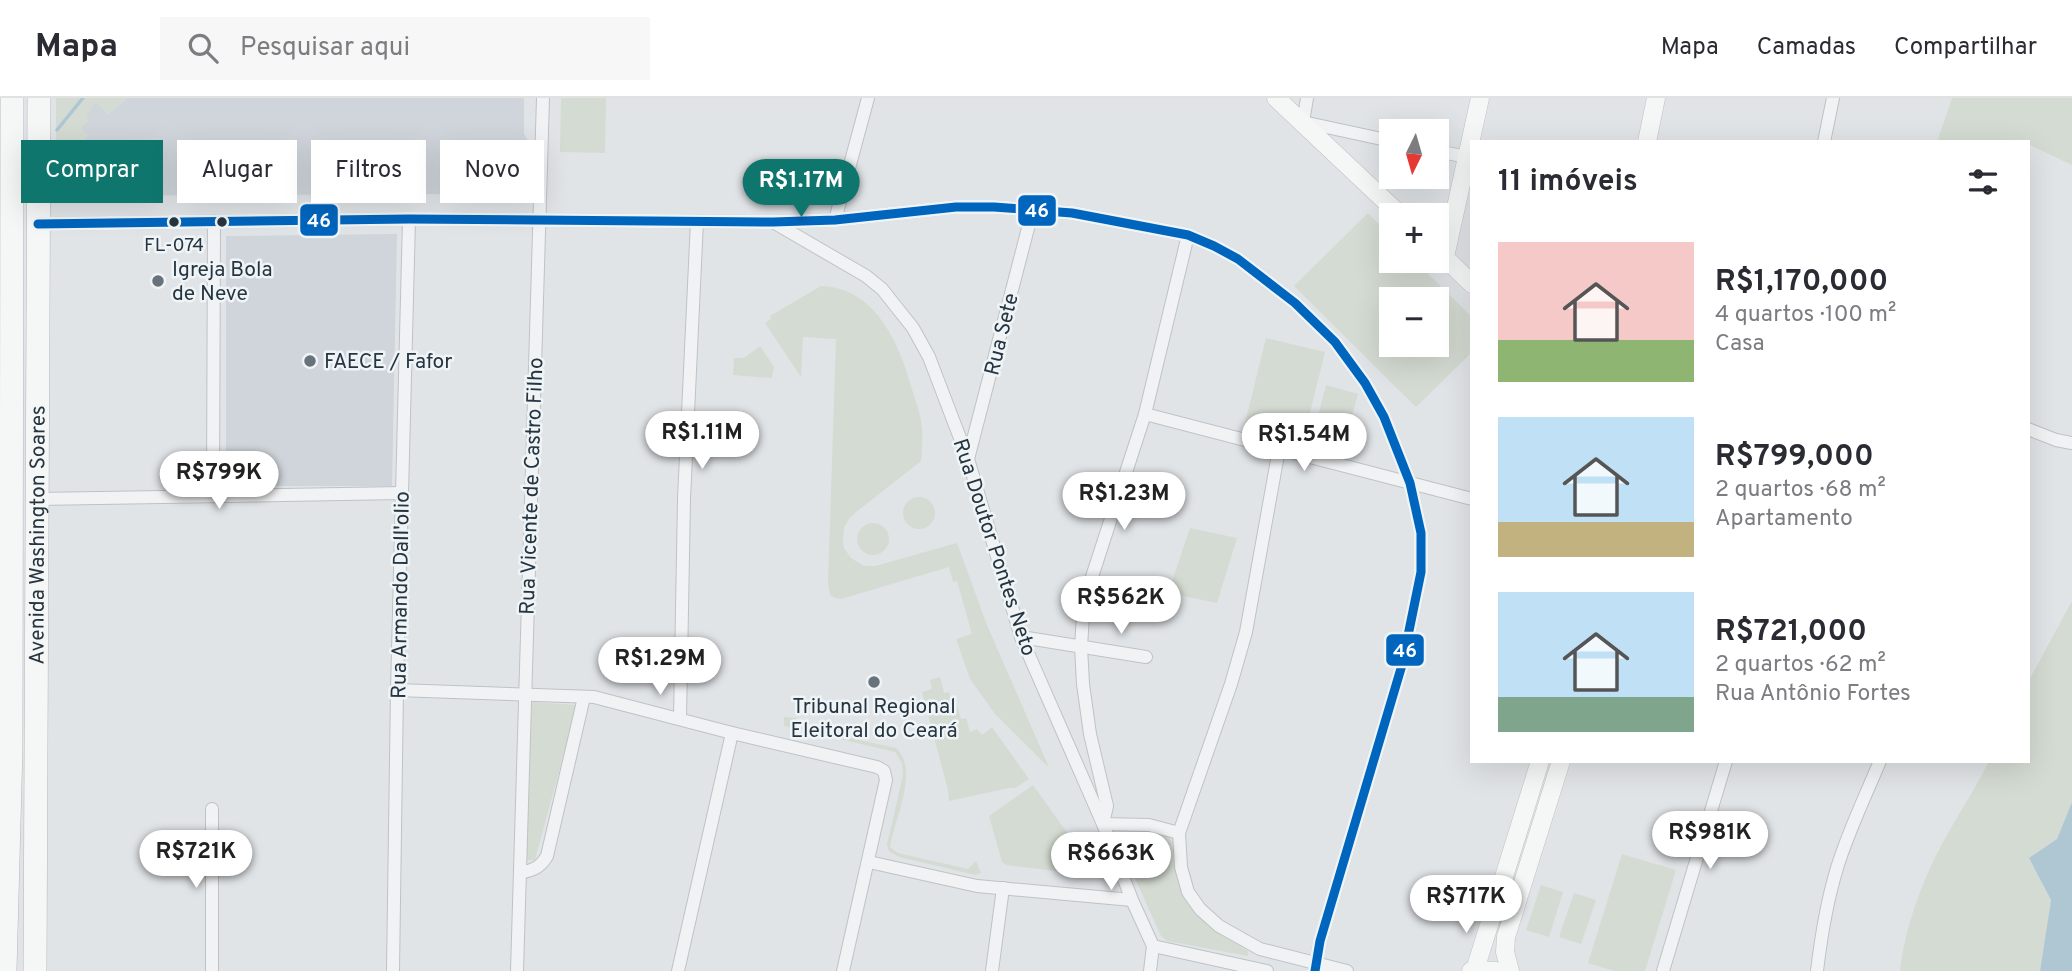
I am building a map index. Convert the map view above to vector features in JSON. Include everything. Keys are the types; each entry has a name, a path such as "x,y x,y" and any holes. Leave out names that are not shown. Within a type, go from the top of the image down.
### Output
{"highway":[{"name":"Avenida Washington Soares","path":"5,971 11,748 5,587 8,108"},
{"name":"Avenida Washington Soares","path":"35,971 39,108"}],"main road":[{"path":"1276,98 1387,203"},
{"path":"1472,140 1480,98"},
{"path":"1647,140 1656,98"},
{"path":"1449,227 1469,158"},
{"path":"1449,262 1470,282"},
{"path":"1496,971 1473,970 1539,763"},
{"path":"1510,971 1505,952 1506,937 1560,763"},
{"path":"1512,850 1532,858"}],"street":[{"name":"Rua Vicente de Castro Filho","path":"517,971 543,98"},
{"path":"835,220 868,98"},
{"path":"1307,98 1303,122 1379,138"},
{"path":"1824,140 1833,98"},
{"path":"1449,154 1469,158"},
{"path":"38,224 409,219 773,222 835,220 956,206 1072,213 1188,235 1214,246 1238,260 1295,303 1335,342 1365,383 1384,417 1410,483 1421,533 1421,572 1402,665 1320,942 1315,968"},
{"name":"Rua Sete","path":"968,459 1033,209"},
{"name":"Rua Armando Dall'olio","path":"393,971 409,219"},
{"path":"214,221 214,495"},
{"path":"680,719 684,499 697,221"},
{"name":"Rua Doutor Pontes Neto","path":"773,222 866,275 898,307 929,357 947,398 968,459 1021,637 1153,946"},
{"path":"1179,833 1149,825 1103,824 1107,806 1090,734 1081,647 1083,615 1089,586 1144,414 1188,235"},
{"path":"1144,414 1470,498"},
{"path":"2030,430 2072,443"},
{"path":"1279,449 1246,632 1231,684 1179,833 1181,867 1188,892 1200,909 1219,926 1260,949 1315,968 1347,971"},
{"path":"36,499 402,494"},
{"path":"1021,637 1146,657"},
{"path":"397,690 594,698 877,767 884,771 886,780 843,971"},
{"path":"520,873 536,869 547,856 584,697"},
{"path":"678,971 732,733"},
{"path":"1663,971 1725,763"},
{"path":"1817,971 1837,869 1880,763"},
{"path":"212,809 212,971"},
{"path":"869,862 977,887 1132,900"},
{"path":"992,971 1003,888"},
{"path":"1150,971 1153,946 1262,970 1260,949"}],"shaded area":[{"path":"56,98 127,98 108,114 95,102 86,117 89,120 81,129 89,135 85,140 56,140"},
{"path":"127,98 524,98 524,134 528,140 440,140 440,194 426,194 426,140 311,140 311,195 297,195 297,140 177,140 177,195 163,196 163,140 61,140 81,129 96,101 108,114"},
{"path":"561,98 606,98 605,153 560,152"},
{"path":"1952,98 2072,98 2072,165 2030,145 2030,140 1938,140"},
{"path":"1368,213 1379,224 1379,273 1427,273 1441,287 1379,287 1379,357 1449,357 1449,294 1470,315 1470,354 1416,407 1294,286"},
{"name":"FAECE / Fafor","path":"397,234 392,486 226,486 226,236"},
{"path":"821,286 840,289 856,296 870,306 881,320 906,369 922,428 921,461 849,519 844,528 844,548 851,558 864,566 875,566 957,543 987,625 1047,766 995,714 970,679 956,639 972,634 957,581 953,582 949,567 841,599 830,595 828,583 836,339 803,337 801,377 765,323 771,319 770,316"},
{"path":"1266,338 1325,352 1304,437 1245,423"},
{"path":"760,346 774,367 772,378 733,375 734,358 744,358"},
{"path":"1326,385 1358,394 1343,449 1312,440"},
{"path":"919,497 930,502 935,513 930,524 919,529 908,524 903,513 908,502"},
{"path":"873,523 884,528 889,539 884,550 873,555 862,550 857,539 862,528"},
{"path":"1190,528 1237,538 1217,603 1168,593"},
{"path":"2072,601 2072,802 2057,839 2029,858 2051,900 2040,971 1900,971 1910,921 1928,872 1988,763 2030,763 2030,678"},
{"path":"940,677 944,693 949,692 961,719 966,718 970,732 977,729 982,735 992,727 1029,779 1015,788 949,801 922,692 932,689 930,680"},
{"path":"532,702 577,705 535,860 523,861"},
{"path":"784,717 797,718 796,726 896,748 903,757 906,782 890,847 898,853 968,869 976,861 981,873 975,875 899,857 889,851 887,845 903,775 902,763 895,752 784,726"},
{"path":"1033,785 1091,866 1081,874 1006,865 1002,862 989,816"},
{"path":"1140,831 1169,837 1177,878 1187,902 1205,922 1248,951 1248,956 1167,941 1161,936 1122,849 1122,841 1126,835"},
{"path":"1622,854 1676,870 1645,971 1614,971 1588,963"},
{"path":"1541,885 1563,892 1549,937 1526,930"},
{"path":"1574,893 1596,900 1581,944 1559,937"}],"water":[{"path":"2072,802 2072,971 2040,971 2051,900 2029,858 2057,839"}],"waterway":[{"path":"57,130 83,98"}],"transit line":[{"name":"46","path":"38,224 409,219 773,222 835,220 956,207 994,207 1072,213 1188,235 1238,259 1295,303 1335,342 1365,383 1384,417 1410,483 1421,533 1421,572 1402,665 1320,941 1315,971"}],"place":[{"name":"FL-074","path":"174,222"},
{"name":"Igreja Bola de Neve","path":"158,281"},
{"name":"FAECE / Fafor","path":"310,361"},
{"name":"Tribunal Regional Eleitoral do Ceará","path":"874,682"}]}
